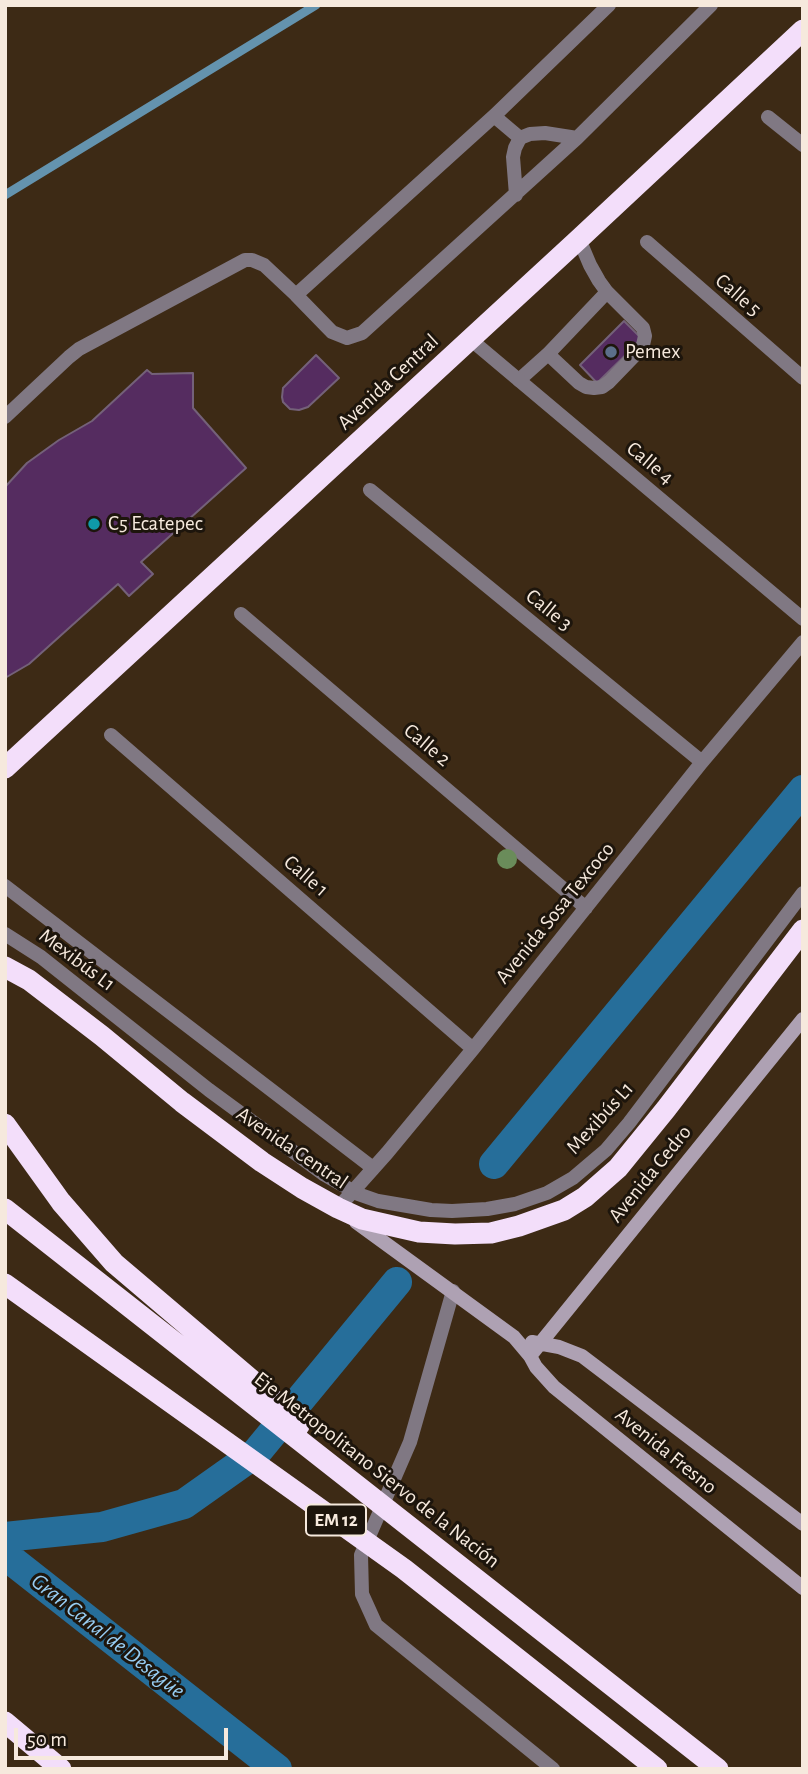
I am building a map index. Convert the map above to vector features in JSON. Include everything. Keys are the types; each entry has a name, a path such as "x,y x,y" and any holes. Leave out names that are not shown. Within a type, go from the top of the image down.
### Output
{"highway":[{"name":"Avenida Central","path":"5,768 803,30"},
{"name":"Avenida Central","path":"5,967 39,988 262,1162 338,1208 362,1219 419,1232 491,1233 564,1210 585,1197 618,1168 803,930"},
{"path":"5,1124 61,1202 114,1263 267,1393 359,1488"},
{"name":"Eje Metropolitano Siervo de la Nación","path":"5,1209 718,1769"},
{"name":"EM 12","path":"5,1284 404,1569 657,1769"},
{"path":"5,1722 61,1769"}],"street":[{"path":"296,295 494,116 609,5"},
{"path":"5,417 79,349 245,260 258,262 296,295 332,332 347,338 362,333 577,138 711,5"},
{"path":"494,116 520,138"},
{"path":"768,117 803,145"},
{"path":"516,195 513,157 520,138 545,133 577,138"},
{"path":"548,354 579,383 594,388 609,382 643,345 643,328 607,292 590,265 579,239"},
{"name":"Calle 5","path":"647,243 803,378"},
{"path":"519,380 548,354 607,292"},
{"name":"Calle 4","path":"470,339 803,619"},
{"name":"Calle 3","path":"370,490 702,762"},
{"name":"Calle 2","path":"242,614 586,908"},
{"name":"Avenida Sosa Texcoco","path":"338,1208 473,1049 702,762 803,642"},
{"name":"Calle 1","path":"111,735 473,1049"},
{"path":"5,886 373,1168"},
{"name":"Mexibús L1","path":"5,934 41,957 209,1090 326,1175 353,1191 378,1201 452,1211 515,1204 547,1193 573,1178 606,1150 803,893"},
{"name":"Avenida Cedro","path":"530,1356 803,1019"},
{"name":"Avenida Fresno","path":"338,1208 514,1337 554,1387 803,1588"},
{"path":"453,1292 411,1442 361,1555 362,1594 376,1625 552,1769"},
{"name":"Avenida Fresno","path":"514,1337 559,1347 582,1356 803,1524"}],"building":[{"name":"Pemex","path":"624,321 642,339 597,383 580,365"},
{"path":"316,355 339,378 308,407 290,409 283,402 283,388"},
{"name":"C5 Ecatepec","path":"147,370 152,374 193,373 193,408 246,468 141,562 153,574 129,596 118,584 29,664 5,678 5,487 27,463 92,421"}],"waterway":[{"path":"5,195 316,5"},
{"path":"494,1164 803,790"},
{"path":"5,1537 102,1527 184,1504 256,1453 397,1282"},
{"name":"Gran Canal de Desagüe","path":"5,1555 277,1769"}],"place":[{"name":"Pemex","path":"611,352"},
{"name":"C5 Ecatepec","path":"94,524"}]}
